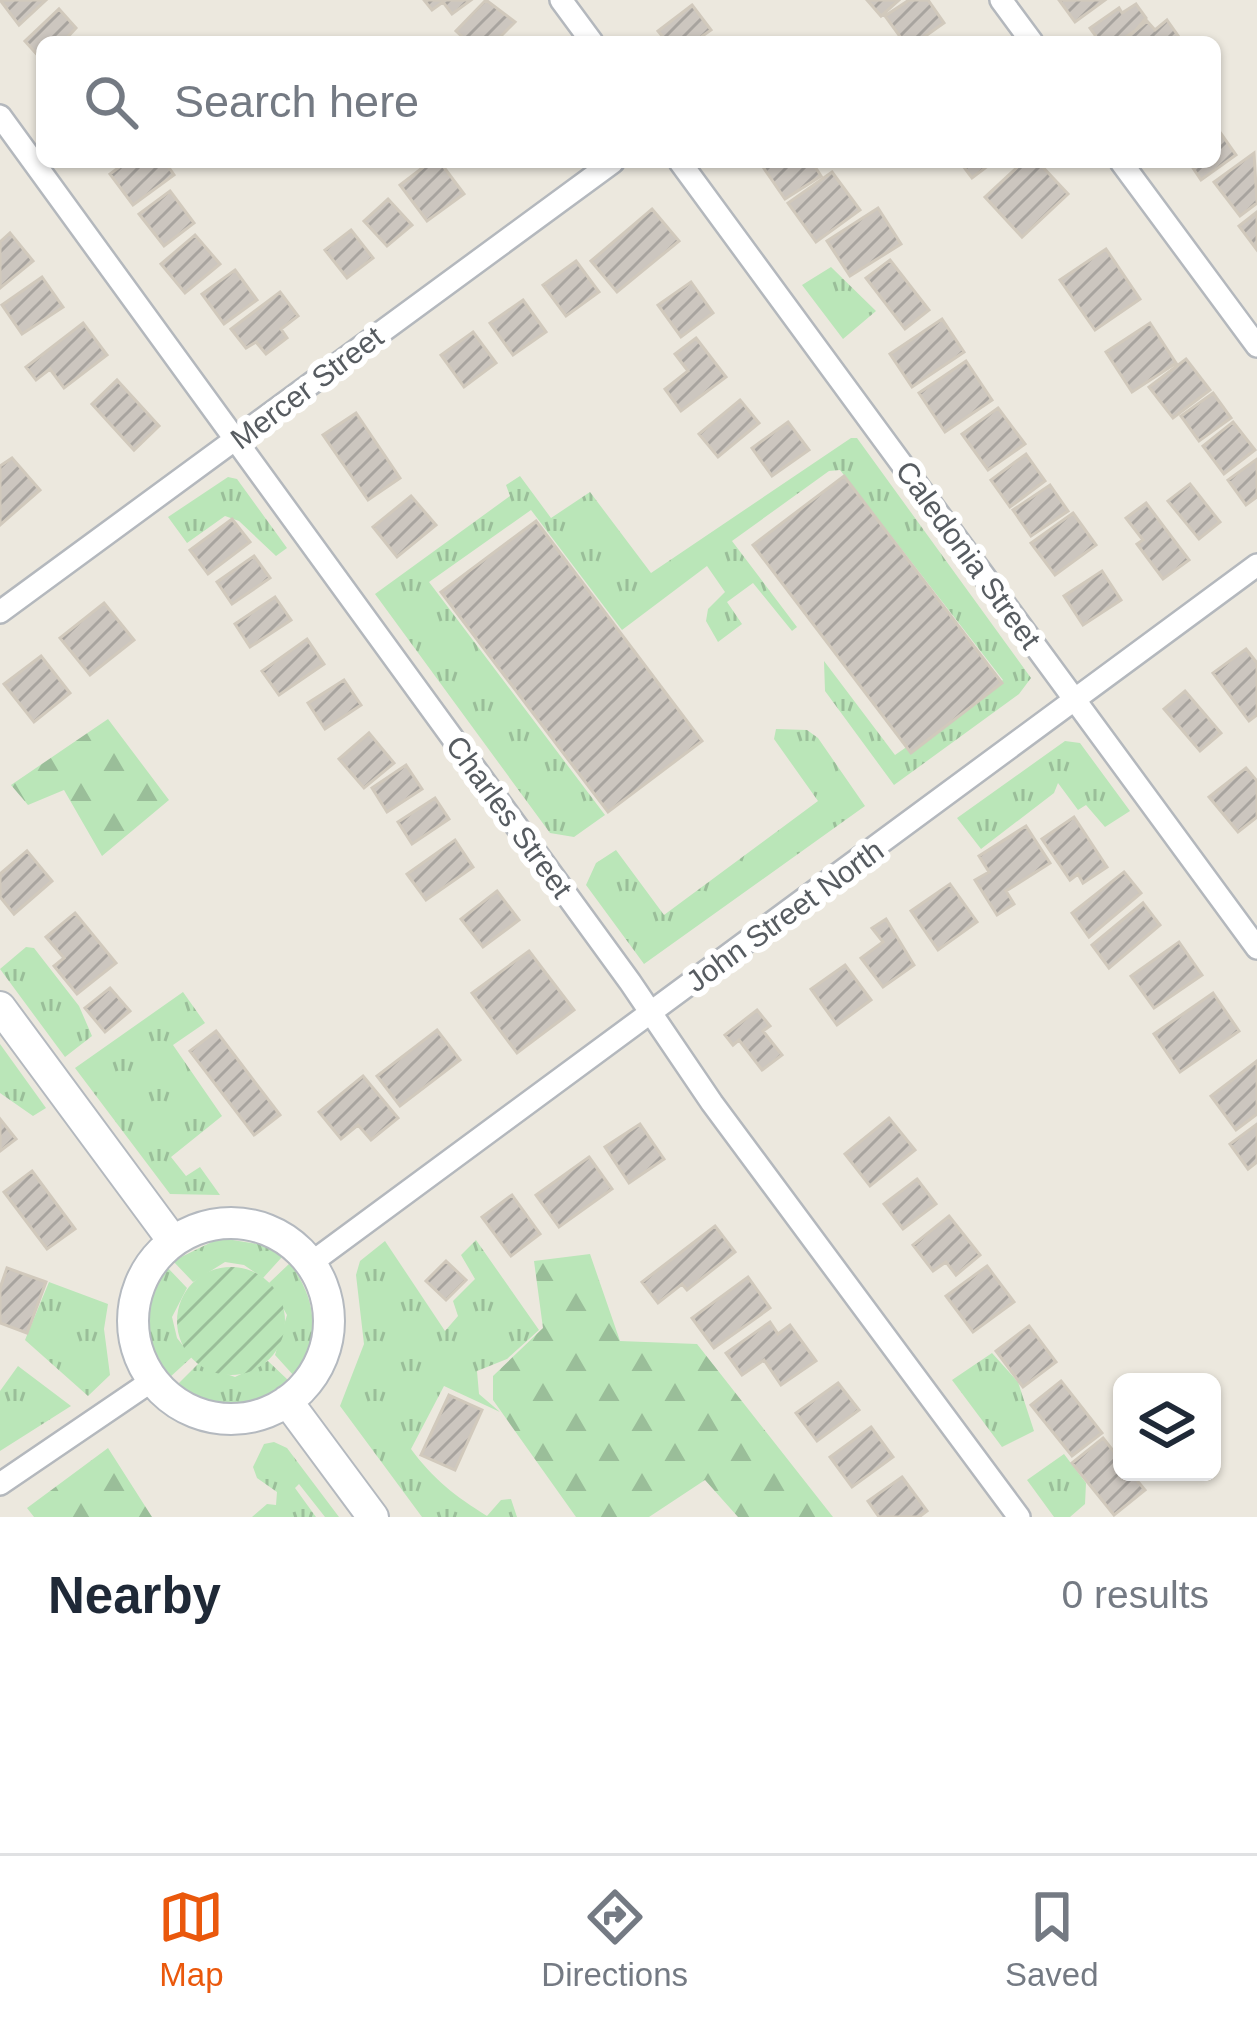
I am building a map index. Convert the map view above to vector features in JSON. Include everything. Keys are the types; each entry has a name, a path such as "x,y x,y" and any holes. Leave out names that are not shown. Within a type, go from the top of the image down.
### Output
{"street":[{"path":"562,0 588,36"},
{"path":"1001,0 1028,36"},
{"name":"Charles Street","path":"0,116 36,166"},
{"name":"Charles Street","path":"37,168 1019,1517"},
{"name":"Mercer Street","path":"0,612 605,168"},
{"name":"Caledonia Street","path":"684,168 1257,948"},
{"path":"1125,168 1257,346"},
{"name":"John Street North","path":"310,1263 1257,566"},
{"path":"0,1007 173,1241"},
{"path":"242,1223 288,1240 310,1263 329,1310 328,1340 319,1367 287,1401 244,1419 209,1417 184,1407 153,1380 136,1347 135,1300 142,1278 173,1241 206,1226 242,1223"},
{"path":"0,1484 153,1380"},
{"path":"287,1401 373,1517"}],"green space":[{"path":"831,267 876,311 843,339 802,285"},
{"path":"857,438 1031,678 1019,694 894,785 825,691 824,661 895,755 1003,680 840,470 829,471 732,541 797,627 792,631 753,583 727,602 742,624 718,642 706,621 708,609 725,592 707,566 622,630 531,510 429,582 605,815 574,837 550,833 375,594 510,496 506,485 520,476 551,518 590,492 651,573"},
{"path":"228,477 237,479 287,548 276,556 239,521 225,516 187,543 168,517"},
{"path":"108,719 169,800 102,856 64,790 28,805 11,785"},
{"path":"776,729 807,730 818,738 865,806 644,964 586,885 596,863 616,850 664,915 818,801 774,739"},
{"path":"1065,741 1080,743 1130,811 1105,827 1086,805 1078,810 1058,783 1054,793 981,849 957,818"},
{"path":"26,947 34,948 79,1006 92,1036 65,1057 0,969"},
{"path":"183,992 205,1023 173,1045 222,1116 171,1157 186,1176 200,1167 220,1195 170,1194 75,1068"},
{"path":"0,1044 46,1108 33,1116 0,1093"},
{"path":"220,1238 264,1245 282,1257 263,1278 244,1265 225,1262 193,1282 173,1261"},
{"path":"476,1240 539,1330 507,1359 477,1371 479,1394 500,1412 444,1386 411,1449 436,1478 475,1509 487,1516 501,1500 511,1499 517,1517 422,1517 340,1406 364,1344 356,1275 360,1261 385,1241 445,1331 458,1316 453,1301 475,1279 461,1255"},
{"path":"590,1254 620,1341 697,1344 833,1517 738,1517 705,1480 649,1517 576,1517 493,1400 493,1376 543,1328 534,1261"},
{"path":"290,1263 306,1291 312,1319 309,1347 295,1377 275,1355 287,1315 269,1283"},
{"path":"167,1267 187,1288 172,1317 177,1338 192,1357 169,1378 154,1351 147,1322 151,1294"},
{"path":"231,1267 252,1271 270,1282 281,1300 285,1321 281,1342 270,1360 252,1371 231,1375 210,1371 192,1360 181,1342 177,1321 181,1300 192,1282 210,1271"},
{"path":"49,1282 108,1304 104,1329 110,1375 88,1396 25,1340"},
{"path":"992,1353 1018,1382 1034,1431 1002,1447 952,1380"},
{"path":"268,1361 289,1381 249,1403 219,1404 176,1386 198,1364 235,1377"},
{"path":"18,1366 71,1406 0,1451 0,1391"},
{"path":"274,1442 287,1448 339,1517 325,1517 299,1484 295,1488 316,1517 252,1517 267,1504 276,1505 277,1492 257,1478 253,1467 264,1444"},
{"path":"108,1448 152,1517 34,1517 27,1508"},
{"path":"1064,1454 1086,1483 1085,1504 1070,1517 1054,1517 1027,1480"}],"building":[{"path":"0,0 46,0 19,25"},
{"path":"424,0 471,0 452,14 443,2 432,10"},
{"path":"486,0 515,22 501,36 461,36 456,31"},
{"path":"867,0 899,0 881,16"},
{"path":"909,0 928,0 944,23 926,36 900,36 885,16"},
{"path":"1059,0 1105,0 1075,22"},
{"path":"1136,4 1146,18 1128,36 1096,36 1090,28 1119,8 1122,13"},
{"path":"692,5 711,30 702,36 662,36 658,31"},
{"path":"59,9 76,28 69,36 36,36 36,53 25,41"},
{"path":"1167,20 1178,36 1129,36 1147,21 1155,30"},
{"path":"1221,134 1236,155 1221,166"},
{"path":"1254,153 1257,203 1240,216 1214,182"},
{"path":"118,168 169,168 174,175 133,205 110,174"},
{"path":"422,168 444,168 464,194 427,221 400,185"},
{"path":"764,168 816,168 821,176 785,199"},
{"path":"964,168 985,168 972,178"},
{"path":"1016,168 1044,168 1068,194 1022,237 985,197"},
{"path":"1193,168 1218,168 1201,180"},
{"path":"832,172 860,210 816,242 788,203"},
{"path":"170,191 194,223 164,246 139,214"},
{"path":"388,199 412,225 387,246 364,221"},
{"path":"878,208 901,244 850,276 827,241"},
{"path":"652,209 679,241 617,292 591,261"},
{"path":"1257,212 1257,250 1239,226"},
{"path":"351,230 373,258 347,278 325,250"},
{"path":"10,233 33,261 0,288 0,242"},
{"path":"195,235 220,264 185,293 161,264"},
{"path":"1106,249 1140,299 1095,330 1060,280"},
{"path":"890,260 929,310 905,329 866,278"},
{"path":"576,261 599,292 566,316 543,285"},
{"path":"235,270 257,300 224,324 202,294"},
{"path":"42,277 63,307 22,334 2,305"},
{"path":"691,282 713,313 681,337 658,305"},
{"path":"280,292 298,316 281,329 287,338 266,354 256,342 246,348 231,329"},
{"path":"523,300 546,332 513,355 490,323"},
{"path":"942,319 964,352 912,387 890,354"},
{"path":"83,323 107,355 64,388 50,369 36,380 26,367"},
{"path":"1150,323 1176,363 1132,392 1106,352"},
{"path":"473,332 496,363 464,387 441,355"},
{"path":"696,338 726,377 681,411 665,389 688,371 675,354"},
{"path":"1186,359 1210,390 1173,418 1149,387"},
{"path":"966,361 992,400 945,432 919,393"},
{"path":"117,380 159,426 134,450 92,404"},
{"path":"1213,393 1231,418 1199,441 1181,416"},
{"path":"740,400 759,423 718,457 699,434"},
{"path":"998,408 1025,444 988,470 962,434"},
{"path":"356,413 400,478 368,500 323,435"},
{"path":"788,422 809,450 772,476 752,448"},
{"path":"1233,422 1255,450 1224,474 1203,446"},
{"path":"1026,454 1045,481 1010,507 991,480"},
{"path":"12,458 40,490 0,525 0,466"},
{"path":"1257,459 1257,497 1246,505 1228,480"},
{"path":"844,476 1002,683 911,753 753,545"},
{"path":"1190,484 1220,522 1199,539 1168,501"},
{"path":"1050,485 1068,511 1031,536 1013,510"},
{"path":"411,496 436,525 397,557 373,527"},
{"path":"1146,503 1189,560 1163,579 1137,544 1143,540 1126,518"},
{"path":"1073,513 1096,545 1055,575 1031,543"},
{"path":"232,519 250,542 208,574 190,550"},
{"path":"536,521 702,741 608,812 441,592"},
{"path":"254,556 270,578 232,604 217,582"},
{"path":"1102,571 1121,600 1083,625 1064,596"},
{"path":"275,597 291,620 250,647 235,624"},
{"path":"104,603 134,640 90,675 60,638"},
{"path":"307,639 324,664 279,695 262,671"},
{"path":"1246,649 1257,663 1257,715 1249,721 1213,673"},
{"path":"41,656 70,693 34,722 4,684"},
{"path":"344,680 361,705 325,729 308,703"},
{"path":"1185,691 1221,733 1200,751 1164,709"},
{"path":"369,733 394,763 364,788 339,759"},
{"path":"406,765 422,789 387,812 372,788"},
{"path":"1246,768 1257,781 1257,817 1238,832 1209,797"},
{"path":"435,798 449,819 412,844 398,822"},
{"path":"1074,817 1107,867 1083,883 1078,874 1070,880 1042,839"},
{"path":"1026,826 1050,863 1006,891 1014,904 997,915 975,880 989,872 979,856"},
{"path":"455,840 473,867 426,900 407,874"},
{"path":"27,851 52,881 14,914 0,897 0,874"},
{"path":"1124,872 1141,893 1089,937 1072,913"},
{"path":"950,884 977,922 938,950 911,911"},
{"path":"497,891 519,920 483,947 461,919"},
{"path":"1143,903 1160,925 1109,968 1092,945"},
{"path":"75,913 116,963 77,994 54,966 64,958 46,937"},
{"path":"886,919 914,965 883,987 861,958 883,942 872,928"},
{"path":"1179,942 1202,975 1154,1008 1131,976"},
{"path":"529,951 574,1010 517,1053 472,993"},
{"path":"845,965 871,1000 837,1025 811,989"},
{"path":"110,988 130,1011 105,1032 85,1008"},
{"path":"1213,993 1239,1031 1180,1072 1154,1034"},
{"path":"757,1010 770,1026 763,1031 782,1055 762,1070 739,1040 733,1045 725,1035"},
{"path":"437,1030 460,1060 400,1106 377,1076"},
{"path":"216,1031 280,1115 254,1135 190,1051"},
{"path":"1257,1061 1257,1114 1236,1130 1211,1096"},
{"path":"363,1076 398,1118 371,1140 358,1125 341,1139 319,1112"},
{"path":"889,1118 915,1150 870,1186 845,1154"},
{"path":"0,1119 16,1139 0,1151"},
{"path":"640,1124 664,1159 629,1183 605,1147"},
{"path":"1257,1124 1257,1162 1248,1169 1230,1144"},
{"path":"589,1157 612,1189 559,1227 536,1195"},
{"path":"32,1171 75,1229 47,1249 4,1192"},
{"path":"917,1179 936,1204 903,1229 884,1204"},
{"path":"512,1195 540,1234 511,1256 482,1217"},
{"path":"949,1216 980,1255 956,1275 946,1262 933,1271 913,1245"},
{"path":"715,1226 735,1252 687,1290 682,1284 658,1303 642,1282"},
{"path":"446,1261 466,1280 446,1300 426,1281"},
{"path":"987,1266 1014,1302 973,1332 946,1296"},
{"path":"7,1268 46,1282 27,1333 0,1323 0,1288"},
{"path":"748,1277 770,1308 714,1348 692,1318"},
{"path":"770,1322 778,1334 790,1325 816,1361 781,1385 764,1360 742,1375 726,1353"},
{"path":"1029,1326 1056,1362 1023,1387 996,1351"},
{"path":"1061,1381 1102,1433 1072,1456 1031,1405"},
{"path":"838,1383 859,1410 817,1441 796,1413"},
{"path":"449,1395 482,1410 455,1470 421,1455"},
{"path":"871,1427 893,1457 852,1487 830,1457"},
{"path":"1103,1438 1113,1451 1113,1481 1138,1481 1145,1490 1114,1515 1072,1463"},
{"path":"902,1477 927,1511 919,1517 879,1517 868,1501"}]}
